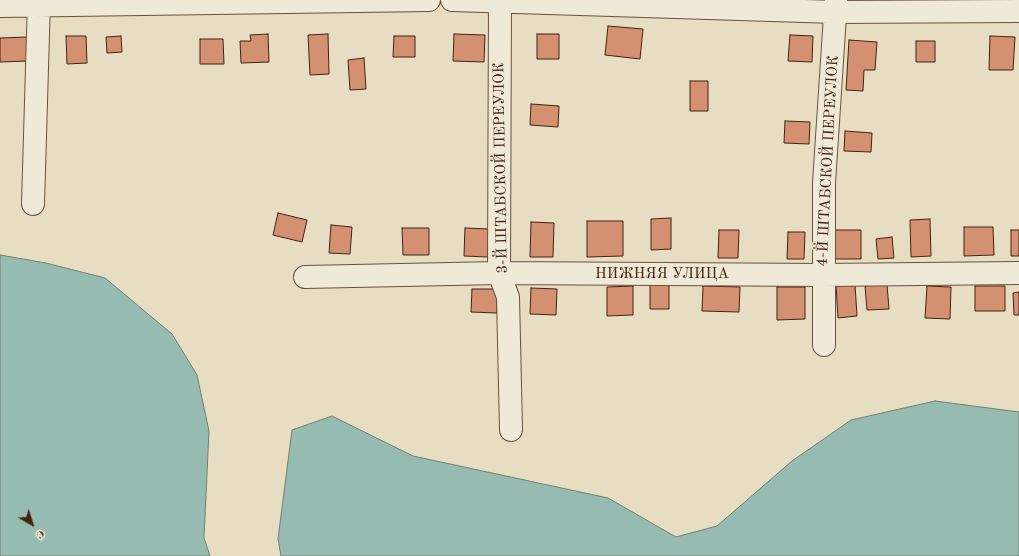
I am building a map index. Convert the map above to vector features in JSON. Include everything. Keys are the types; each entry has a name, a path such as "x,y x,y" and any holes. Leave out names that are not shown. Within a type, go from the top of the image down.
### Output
{"street":[{"path":"0,6 39,2 429,0"},
{"path":"452,0 836,6 1019,11"},
{"name":"3-Й ШТАБСКОЙ ПЕРЕУЛОК","path":"500,1 499,273 508,297 511,430"},
{"path":"33,204 39,2"},
{"name":"4-Й ШТАБСКОЙ ПЕРЕУЛОК","path":"824,345 824,183 836,6"},
{"name":"НИЖНЯЯ УЛИЦА","path":"306,277 499,273 823,275 1019,273"}],"water":[{"path":"0,255 46,263 105,278 172,334 197,375 209,431 204,538 210,556 0,556"},
{"path":"935,401 1019,412 1019,556 281,556 278,539 292,430 332,416 413,456 608,498 676,537 717,526 792,461 851,420"}],"building":[{"path":"608,26 643,29 640,59 605,55"},
{"path":"268,34 269,62 241,63 240,41 251,41 250,35"},
{"path":"328,34 329,74 310,75 308,35"},
{"path":"454,34 485,35 484,62 453,61"},
{"path":"537,34 559,34 559,59 537,59"},
{"path":"790,35 813,36 812,62 788,61"},
{"path":"66,36 86,36 87,63 67,64"},
{"path":"121,36 122,52 107,53 106,37"},
{"path":"394,36 415,36 415,57 393,57"},
{"path":"990,36 1015,37 1013,70 989,70"},
{"path":"27,37 28,61 0,62 0,38"},
{"path":"200,39 223,39 224,64 200,64"},
{"path":"849,40 877,42 875,70 864,70 863,91 846,90"},
{"path":"916,41 935,41 935,62 916,62"},
{"path":"364,58 366,89 350,90 348,60"},
{"path":"690,81 708,81 708,111 690,111"},
{"path":"531,104 559,106 558,127 530,125"},
{"path":"785,121 810,122 809,144 784,143"},
{"path":"845,131 872,133 871,152 844,151"},
{"path":"278,213 307,220 302,242 273,235"},
{"path":"671,218 671,249 651,250 651,219"},
{"path":"930,219 931,256 911,257 910,220"},
{"path":"587,221 623,221 623,256 587,257"},
{"path":"531,222 554,223 553,257 530,257"},
{"path":"331,225 352,227 350,254 329,253"},
{"path":"964,227 993,227 994,255 964,256"},
{"path":"402,228 429,228 429,255 403,255"},
{"path":"465,228 489,229 488,257 464,256"},
{"path":"719,230 739,230 738,258 718,258"},
{"path":"834,230 861,230 861,259 835,259"},
{"path":"1011,230 1019,230 1019,256 1011,256"},
{"path":"788,232 805,232 804,259 787,259"},
{"path":"892,237 894,258 878,259 876,239"},
{"path":"650,284 669,284 669,309 650,309"},
{"path":"855,284 857,316 838,318 836,285"},
{"path":"887,284 889,309 867,310 865,286"},
{"path":"633,286 633,315 607,316 607,287"},
{"path":"703,286 740,287 739,312 702,311"},
{"path":"927,286 951,287 950,319 925,318"},
{"path":"975,286 1005,286 1005,311 975,311"},
{"path":"777,287 805,287 805,319 777,320"},
{"path":"531,288 557,289 556,315 530,314"},
{"path":"472,289 497,289 497,313 471,312"},
{"path":"1019,292 1019,315 1014,315 1013,293"}]}
